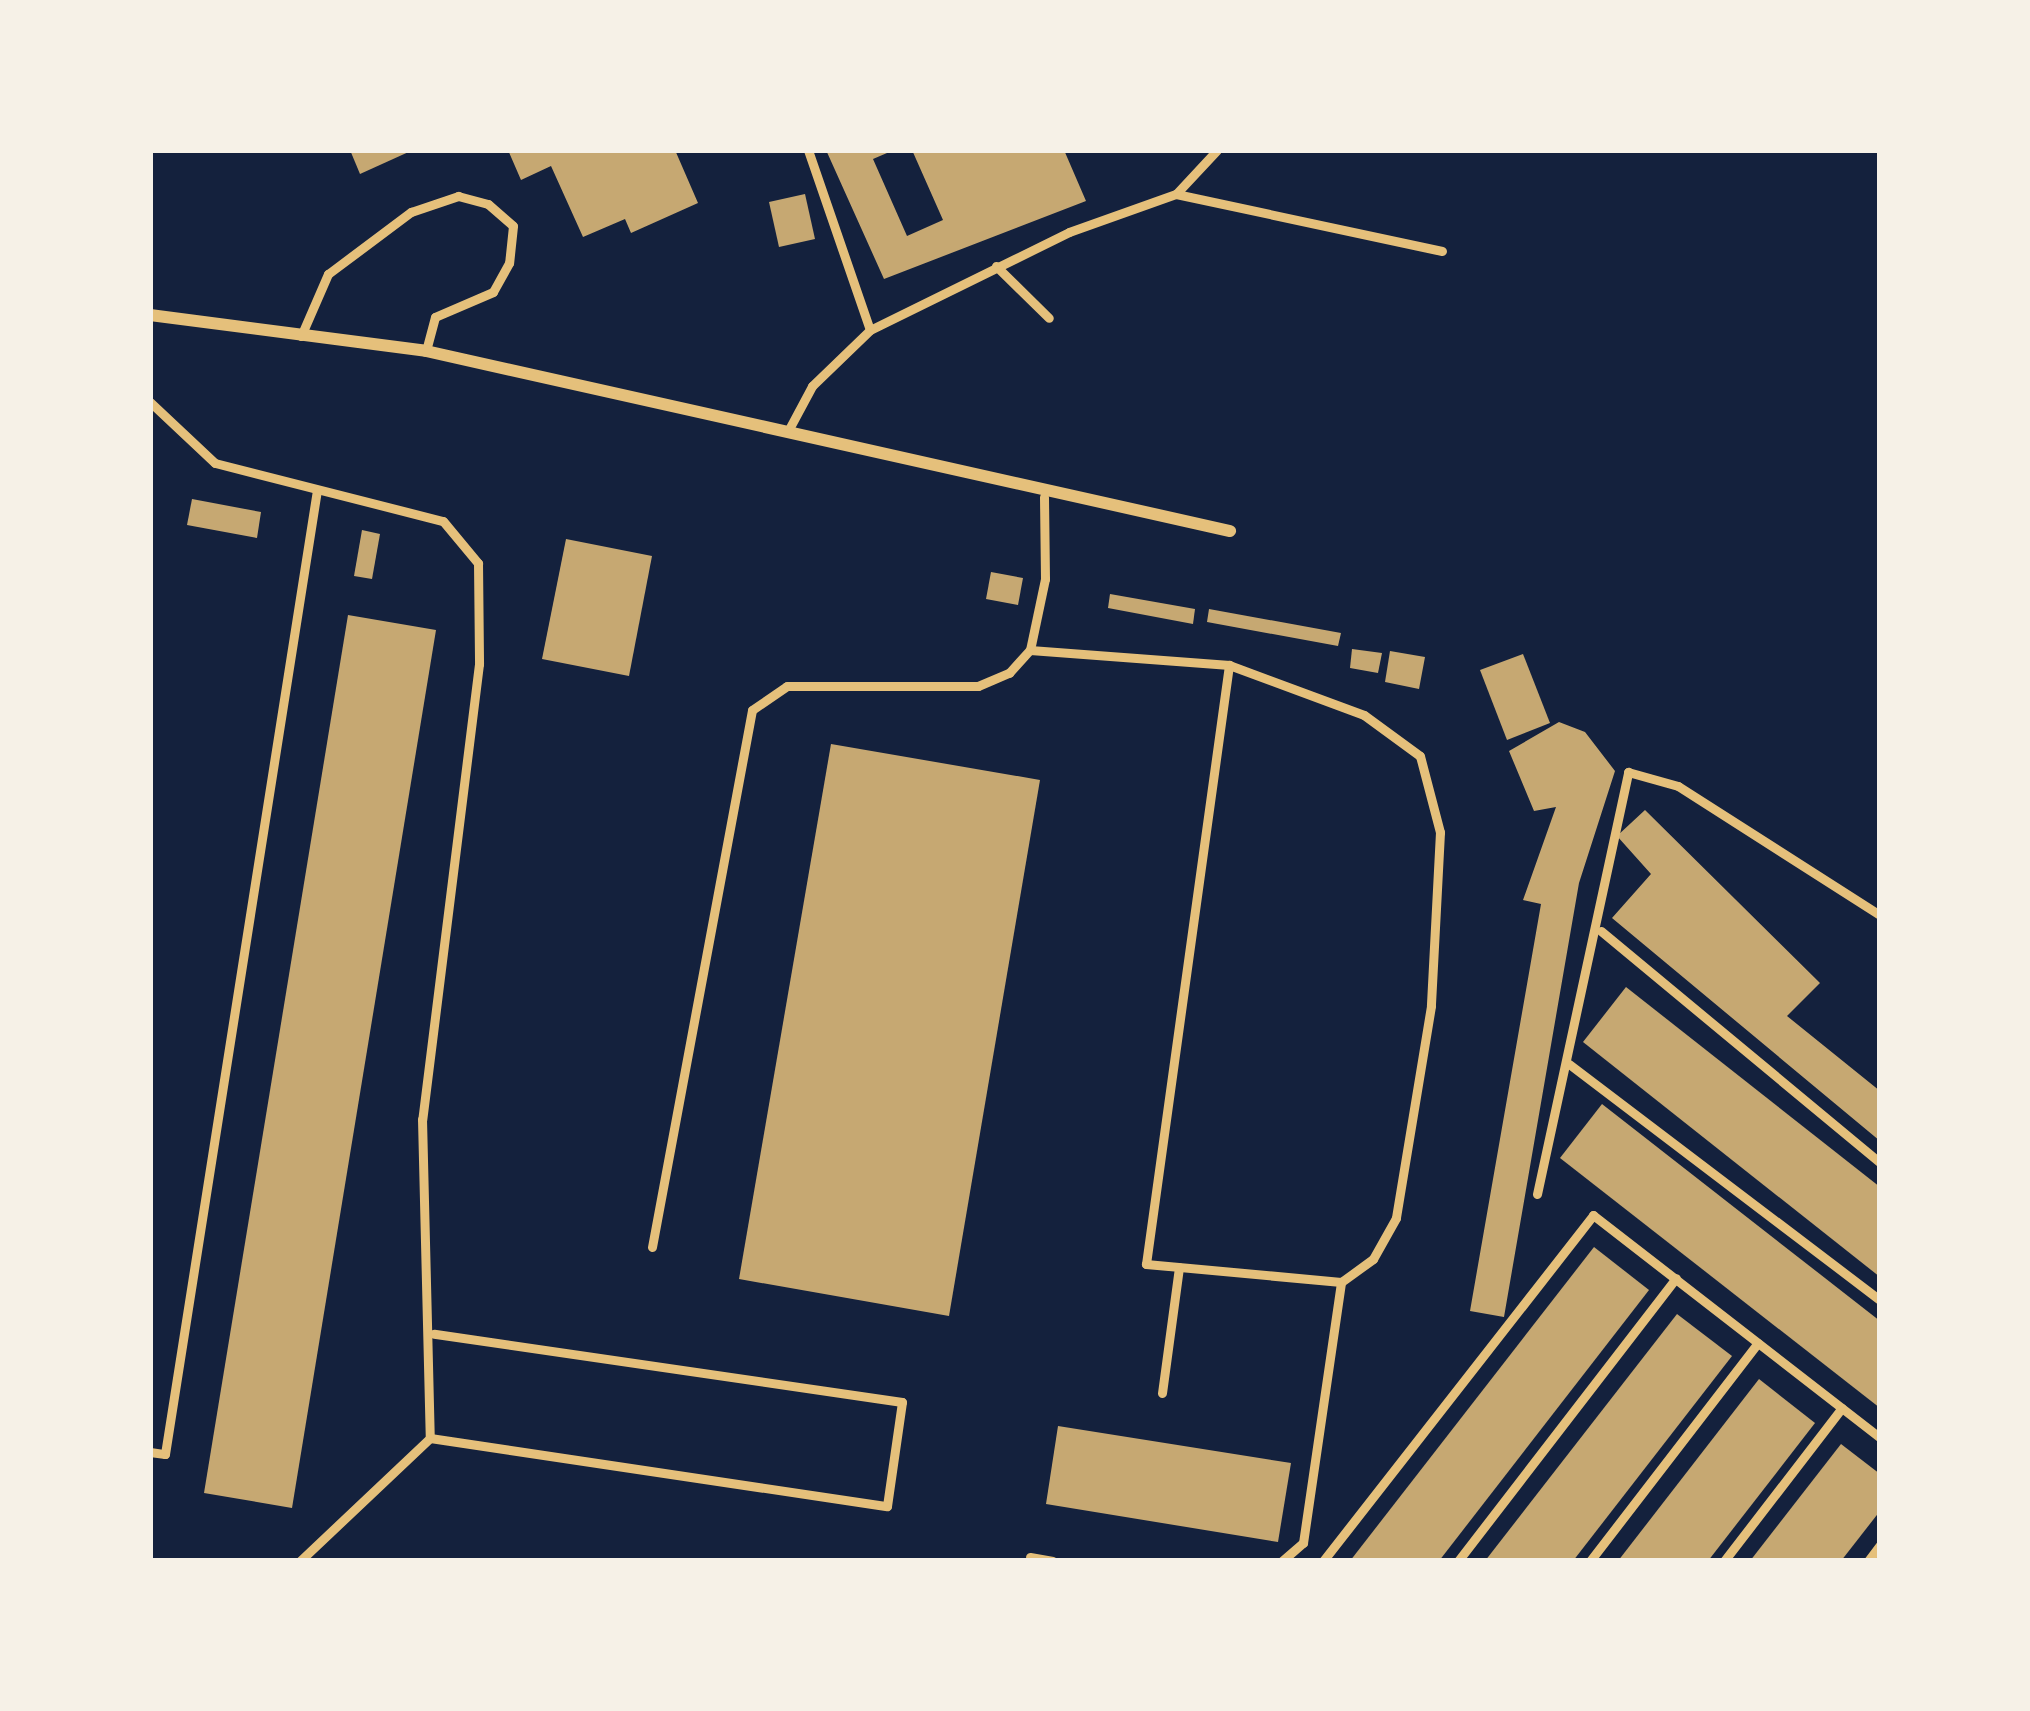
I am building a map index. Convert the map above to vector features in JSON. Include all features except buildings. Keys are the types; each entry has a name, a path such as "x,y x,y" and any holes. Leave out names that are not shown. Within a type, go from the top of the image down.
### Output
{"street":[{"path":"150,314 426,351 788,431 1044,497 1230,531"}],"lane":[{"path":"808,150 870,330"},
{"path":"788,431 812,386 870,330 996,266 1176,194 1216,150"},
{"path":"1176,194 1442,251"},
{"path":"301,336 328,274 412,212 458,196 488,204 513,226 509,263 493,292 435,317 426,351"},
{"path":"996,266 1049,318"},
{"path":"150,402 215,464 443,521 478,562 478,664 422,1119 434,1334 430,1438 300,1561"},
{"path":"150,1452 165,1454 317,490"},
{"path":"1030,650 1045,579 1044,497"},
{"path":"652,1247 752,710 787,686 978,686 1030,650 1229,665 1364,715 1420,757 1440,832 1431,1006 1396,1218 1373,1259 1341,1282 1146,1264 1229,665"},
{"path":"1537,1194 1601,931 1628,772 1678,786 1880,915"},
{"path":"1601,931 1880,1163"},
{"path":"1569,1064 1880,1300"},
{"path":"1323,1561 1593,1215 1880,1438"},
{"path":"1162,1393 1179,1267"},
{"path":"1457,1561 1676,1278"},
{"path":"1282,1561 1303,1543 1341,1282"},
{"path":"430,1438 887,1506 902,1402 434,1334"},
{"path":"1590,1561 1758,1342"},
{"path":"1724,1561 1842,1408"},
{"path":"1868,1561 1880,1545"},
{"path":"1030,1557 1053,1561"}]}
